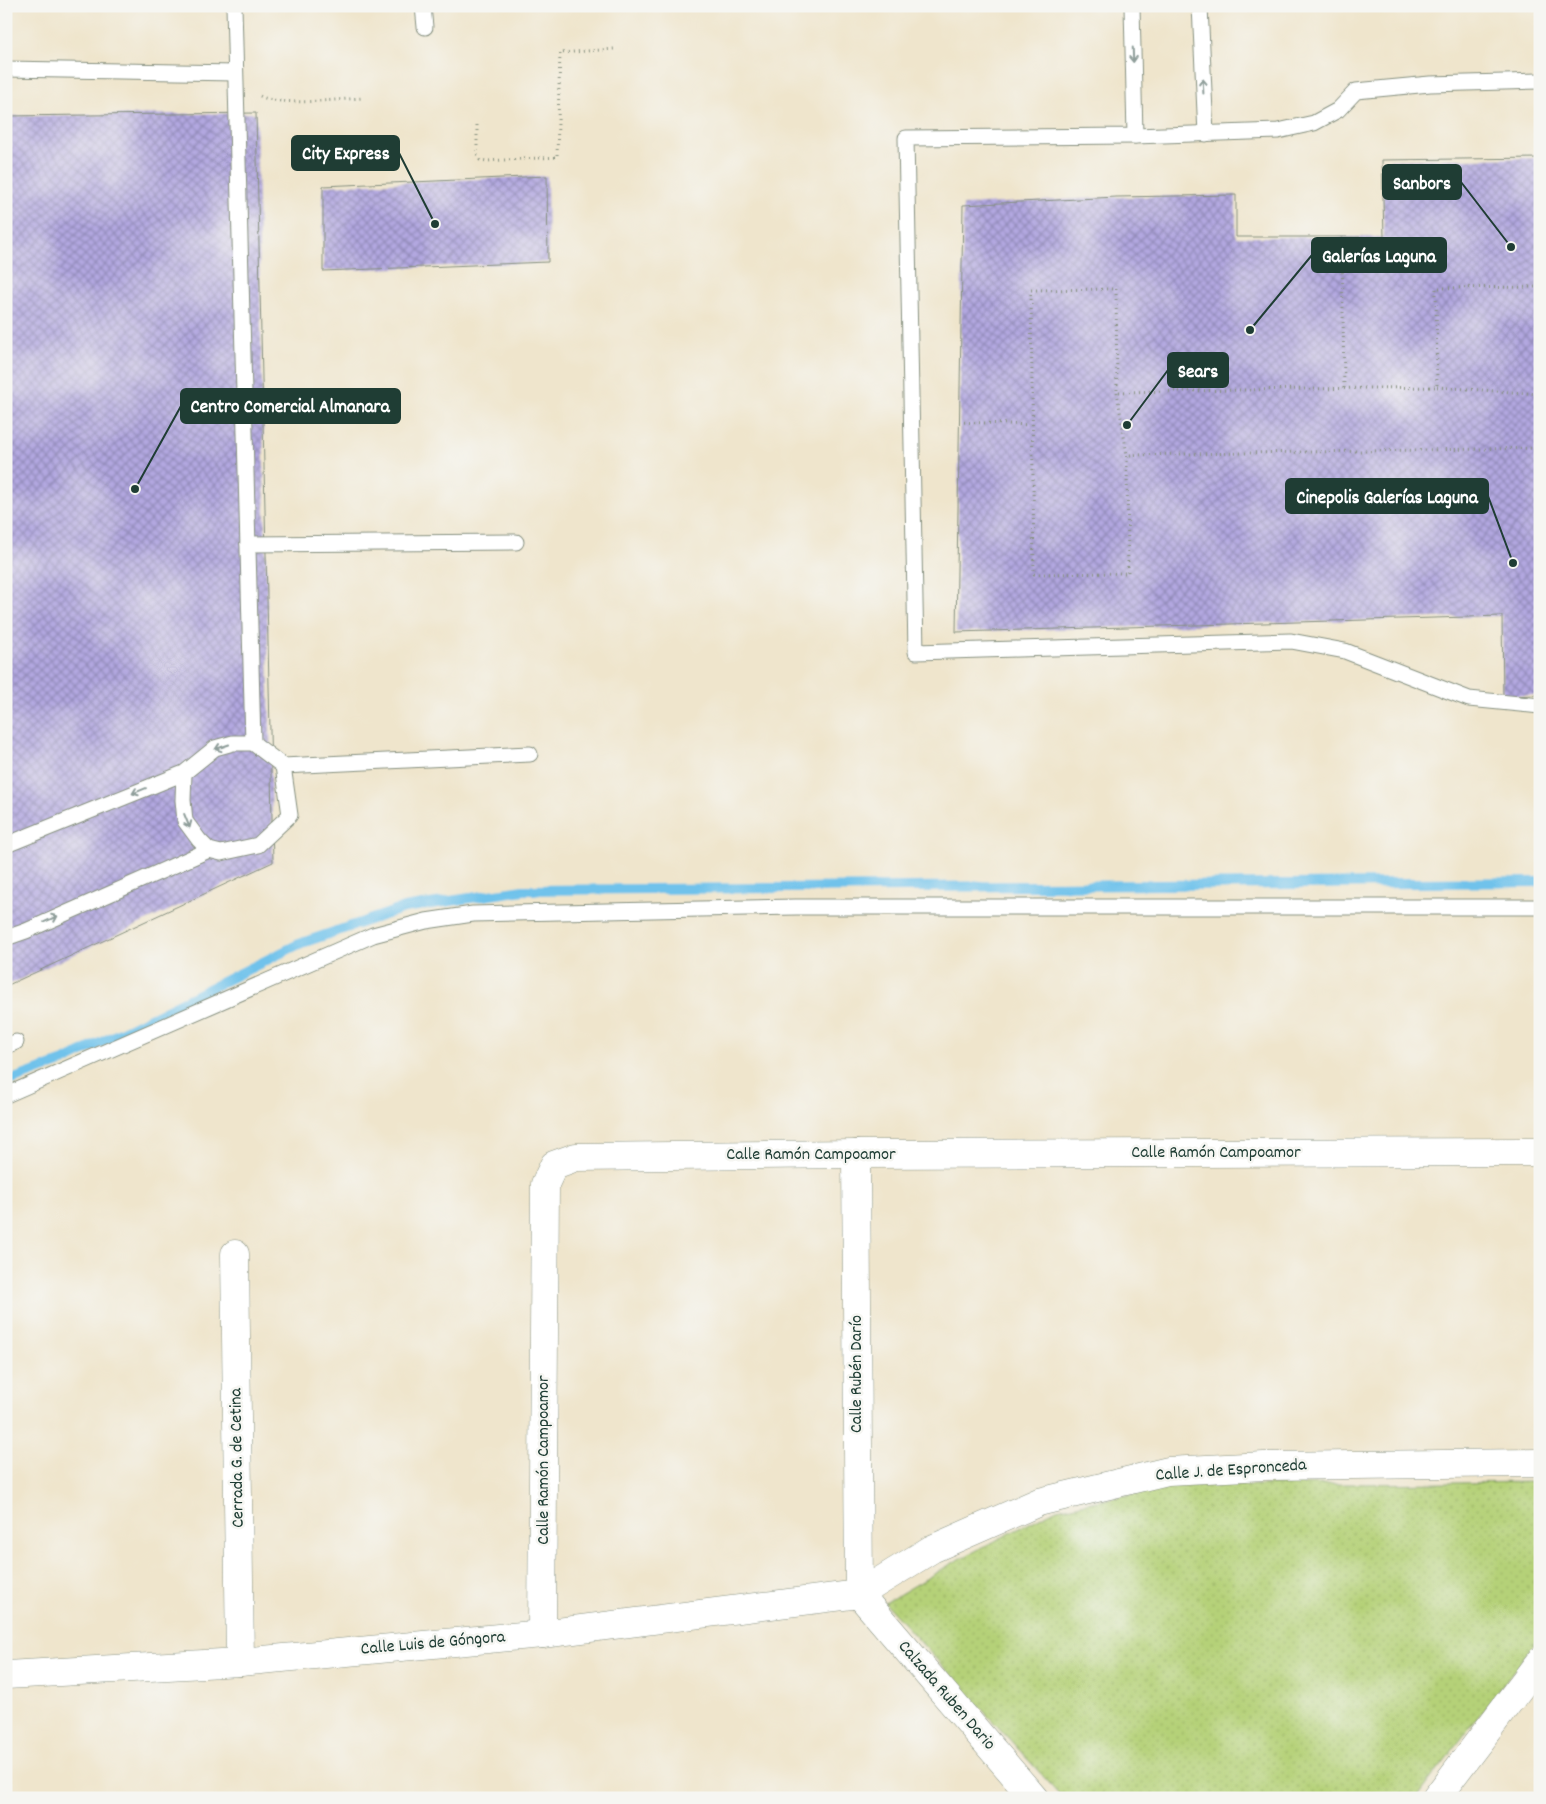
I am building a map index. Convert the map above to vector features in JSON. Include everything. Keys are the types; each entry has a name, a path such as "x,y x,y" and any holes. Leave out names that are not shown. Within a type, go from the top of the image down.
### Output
{"street":[{"name":"Calle Ramón Campoamor","path":"542,1634 545,1184 554,1165 576,1157 856,1154 1540,1152"},
{"name":"Calle Rubén Darío","path":"856,1154 859,1594"},
{"name":"Cerrada G. de Cetina","path":"235,1254 240,1662"},
{"name":"Calle J. de Espronceda","path":"859,1594 932,1549 1039,1502 1168,1471 1264,1466 1540,1463"},
{"name":"Calle Luis de Góngora","path":"6,1675 240,1662 542,1634 859,1594"},
{"name":"Calzada Ruben Dario","path":"859,1594 1034,1798"},
{"path":"1436,1798 1540,1661"}],"lane":[{"path":"234,6 253,743"},
{"path":"424,6 425,27"},
{"path":"1132,6 1135,136"},
{"path":"1200,6 1206,134"},
{"path":"6,69 235,72"},
{"path":"1540,82 1430,84 1356,91 1338,110 1314,123 1278,131 1135,136 906,138 916,652 1291,641 1345,651 1469,699 1540,706"},
{"path":"248,544 516,542"},
{"path":"6,845 184,773 215,748 233,743 253,743 283,766 530,754"},
{"path":"184,773 183,800 185,821 209,850 221,853 258,845 290,815 283,766"},
{"path":"6,938 26,931 209,850"},
{"path":"6,1095 373,935 426,921 473,914 806,907 1540,907"}],"path":[{"path":"477,125 478,155 480,160 557,157 560,53 614,49"},
{"path":"235,72 245,88 264,98 289,102 364,98"},
{"path":"1342,237 1344,389"},
{"path":"1437,387 1436,288 1540,286"},
{"path":"1116,288 1117,392 1127,455 1128,573 1034,574 1031,290 1116,288"},
{"path":"1117,392 1437,387 1540,394"},
{"path":"960,422 1032,425"},
{"path":"1127,455 1540,448"}],"green space":[{"path":"1540,1482 1540,1636 1416,1798 1063,1798 885,1603 956,1561 1057,1509 1173,1486"}],"building":[{"path":"256,113 273,862 6,986 6,116"},
{"path":"1540,158 1540,695 1503,696 1502,616 956,632 963,205 1116,197 1236,195 1236,237 1384,237 1382,160"},
{"path":"547,176 548,262 323,271 323,186"}],"waterway":[{"path":"6,1082 64,1061 299,944 404,908 523,890 1540,882"}],"place":[{"name":"City Express","path":"435,224"},
{"name":"Sanbors","path":"1511,247"},
{"name":"Galerías Laguna","path":"1250,330"},
{"name":"Sears","path":"1127,425"},
{"name":"Centro Comercial Almanara","path":"135,489"},
{"name":"Cinepolis Galerías Laguna","path":"1513,563"}]}
